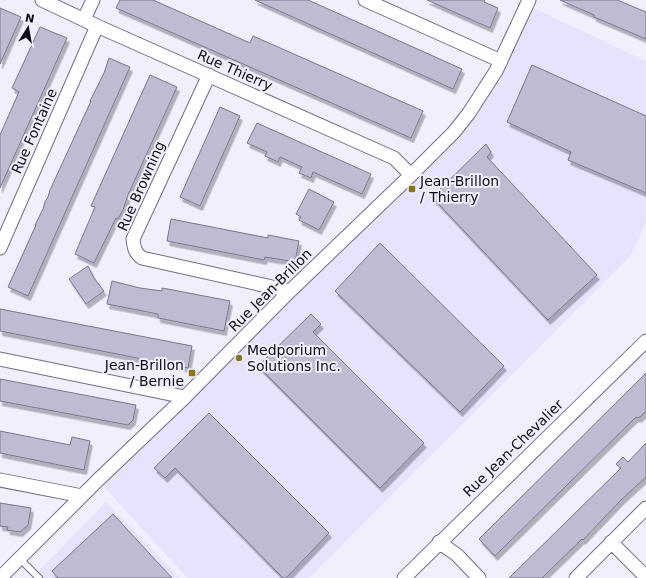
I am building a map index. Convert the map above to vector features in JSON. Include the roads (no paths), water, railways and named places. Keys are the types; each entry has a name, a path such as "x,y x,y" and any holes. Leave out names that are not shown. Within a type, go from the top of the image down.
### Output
{"street":[{"name":"Rue Thierry","path":"42,0 394,158 411,175"},
{"path":"84,19 93,0"},
{"path":"365,0 501,61"},
{"name":"Rue Jean-Brillon","path":"0,578 82,496 185,397 290,291 454,132 481,96 501,61 529,0"},
{"name":"Rue Fontaine","path":"0,248 97,26"},
{"name":"Rue Browning","path":"209,75 133,239 134,248 137,254 142,258 290,291"},
{"name":"Rue Jean-Chevalier","path":"404,578 439,542 646,341"},
{"path":"0,359 185,397"},
{"path":"0,480 82,496"},
{"path":"576,578 646,508"},
{"path":"439,542 457,555 479,578"},
{"path":"611,542 646,577"}],"lane":[{"path":"20,559 39,578"}],"place":[{"name":"Jean-Brillon / Thierry","path":"412,189"},
{"name":"Medporium Solutions Inc.","path":"239,358"},
{"name":"Jean-Brillon / Bernie","path":"192,373"}]}
